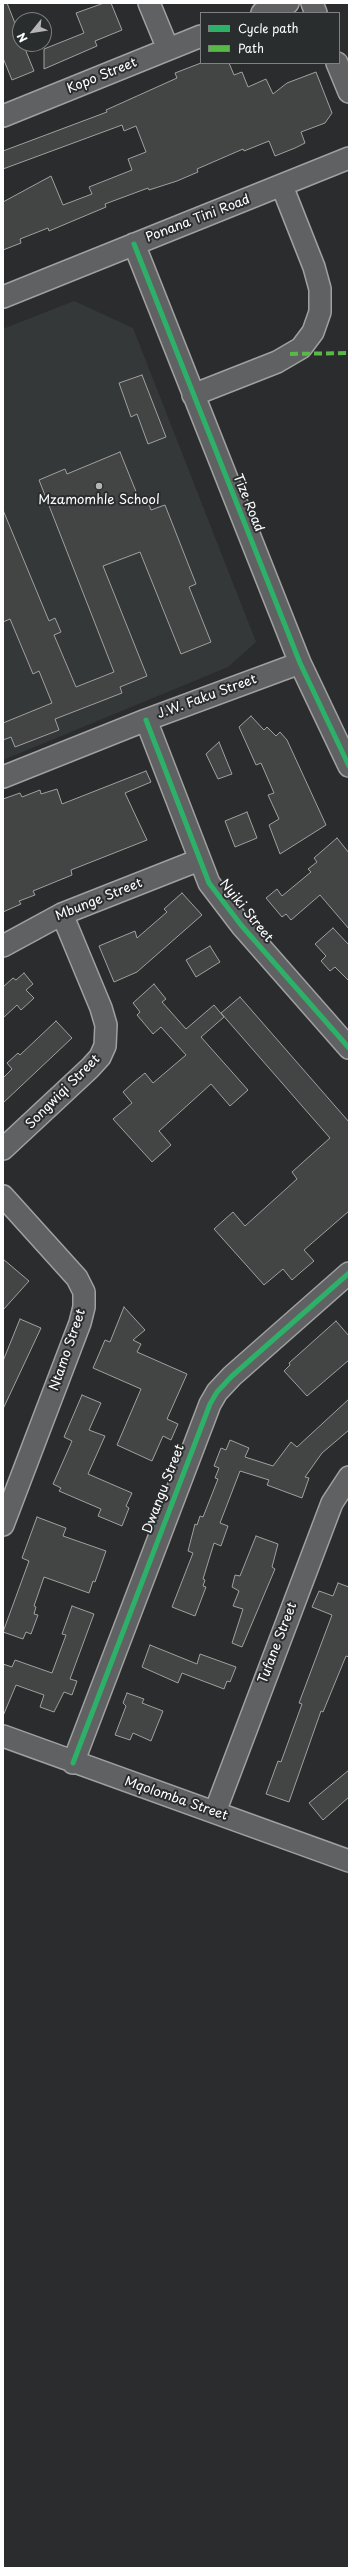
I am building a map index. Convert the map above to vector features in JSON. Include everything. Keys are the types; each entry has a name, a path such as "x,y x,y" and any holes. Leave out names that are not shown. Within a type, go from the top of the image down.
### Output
{"street":[{"path":"149,3 168,49"},
{"path":"265,12 288,3"},
{"name":"Kopo Street","path":"3,116 200,36"},
{"path":"337,64 349,92"},
{"name":"Ponana Tini Road","path":"3,297 349,158"},
{"path":"193,395 277,362 301,348 313,332 320,312 320,289 314,267 282,186"},
{"name":"Tize Road","path":"134,244 300,663 349,766"},
{"name":"J.W. Faku Street","path":"3,777 146,720 300,663"},
{"name":"Nyiki Street","path":"146,720 209,883 222,902 349,1048"},
{"name":"Mbunge Street","path":"3,946 62,914 199,860"},
{"name":"Songwiqi Street","path":"3,1150 90,1068 100,1057 105,1046 106,1025 101,1008 62,914"},
{"name":"Ntamo Street","path":"3,1196 77,1278 84,1292 84,1307 80,1323 3,1524"},
{"name":"Dwangu Street","path":"73,1763 210,1404 216,1392 232,1376 349,1273"},
{"name":"Tufane Street","path":"214,1812 332,1502 349,1477"},
{"name":"Mqolomba Street","path":"3,1736 73,1763 349,1860"}],"shaded area":[{"name":"Mzamomhle School","path":"74,301 133,328 256,642 228,667 3,760 3,329"}],"building":[{"path":"3,3 7,3 12,16 12,52 26,52 34,71 12,80 3,58"},
{"path":"104,3 111,3 122,30 95,41 97,46 44,69 44,52 52,52 52,46 84,33 76,13"},
{"path":"200,63 229,64 234,75 242,72 248,87 266,79 273,94 287,83 316,72 332,113 325,123 301,132 305,143 295,148 275,156 269,141 244,151 243,149 197,169 198,172 177,181 149,190 148,188 105,204 106,207 49,231 48,228 20,239 21,243 3,250 3,202 51,176 63,205 92,194 89,187 132,170 128,159 146,152 136,126 124,131 122,125 3,169 3,151 107,112 106,110 177,78 175,73"},
{"path":"142,375 166,437 148,444 137,414 131,417 119,383"},
{"path":"120,452 141,504 148,502 151,510 165,505 196,584 189,587 211,642 181,654 140,552 103,566 147,676 120,687 122,693 55,719 59,730 15,747 11,737 3,740 3,723 52,703 39,671 33,674 10,619 3,622 3,510 49,621 55,618 61,632 54,635 76,687 114,672 39,480 65,469 67,474"},
{"path":"251,716 264,730 267,727 276,736 280,732 287,740 326,825 280,854 269,825 279,819 268,795 274,793 261,763 256,765 239,727"},
{"path":"219,742 232,774 218,779 206,754"},
{"path":"146,771 151,782 125,793 147,840 71,870 72,875 33,891 35,895 19,901 21,904 3,912 3,799 20,793 22,797 40,790 41,794 57,789 62,804"},
{"path":"247,812 257,838 235,847 225,821"},
{"path":"337,838 349,853 349,929 320,895 291,920 286,914 282,917 266,898 277,889 282,896 311,872 308,869 317,862 314,858"},
{"path":"182,893 202,915 137,972 114,982 99,946 135,931 137,938 167,912 164,909"},
{"path":"333,928 349,945 349,981 335,967 330,971 321,961 326,956 315,944"},
{"path":"210,946 220,962 196,977 186,960"},
{"path":"24,973 33,984 26,990 34,998 21,1010 17,1005 3,1018 3,987 13,978 16,980"},
{"path":"154,984 166,999 162,1002 186,1029 214,1005 224,1017 201,1037 248,1090 230,1106 211,1084 159,1131 171,1145 152,1162 113,1119 132,1103 123,1092 134,1082 145,1073 153,1083 186,1055 161,1027 153,1034 137,1015 140,1012 133,1003"},
{"path":"240,997 349,1122 349,1211 304,1250 314,1261 292,1280 283,1269 264,1285 214,1229 233,1212 245,1226 297,1179 292,1172 330,1138 221,1013"},
{"path":"56,1021 72,1038 3,1103 3,1078 12,1069 7,1063 18,1053 20,1055"},
{"path":"3,1259 29,1281 3,1310"},
{"path":"124,1307 145,1330 133,1340 141,1344 137,1352 187,1374 167,1419 178,1424 171,1440 163,1436 152,1461 117,1445 141,1389 93,1368 105,1340 110,1342"},
{"path":"20,1319 41,1328 3,1409 3,1361"},
{"path":"336,1321 349,1336 349,1360 307,1396 284,1371 290,1365 289,1363"},
{"path":"82,1395 101,1403 89,1430 105,1436 88,1474 132,1493 126,1506 129,1508 122,1526 98,1516 101,1509 59,1491 61,1488 53,1484 72,1441 64,1437"},
{"path":"349,1399 349,1430 322,1453 305,1477 309,1478 302,1498 267,1485 269,1480 240,1471 220,1523 228,1526 221,1546 214,1543 203,1579 205,1580 203,1586 206,1587 195,1616 172,1607 193,1553 188,1551 195,1524 197,1525 200,1516 203,1517 218,1479 215,1478 219,1468 214,1466 221,1448 226,1450 230,1440 249,1448 245,1457 273,1466 291,1442 297,1447"},
{"path":"37,1517 66,1528 63,1536 106,1551 95,1582 93,1581 89,1593 44,1577 34,1606 36,1607 34,1614 38,1615 31,1634 26,1632 23,1639 3,1632 29,1561 22,1558"},
{"path":"256,1536 278,1544 272,1567 275,1569 242,1647 232,1643 243,1609 233,1606 239,1591 232,1587 235,1575 240,1576"},
{"path":"338,1583 349,1587 349,1657 346,1656 323,1712 321,1711 289,1802 266,1794 278,1761 281,1762 302,1704 299,1703 332,1615 312,1607 319,1591 333,1596"},
{"path":"72,1606 94,1614 70,1679 77,1681 72,1695 64,1692 54,1712 40,1707 44,1695 16,1685 3,1716 3,1664 12,1667 15,1660 52,1673 66,1635 62,1634"},
{"path":"150,1645 197,1664 200,1654 236,1667 230,1682 227,1681 224,1689 182,1673 178,1683 142,1667"},
{"path":"127,1693 144,1699 142,1703 163,1711 151,1741 133,1733 130,1740 115,1735 126,1706 123,1703"},
{"path":"349,1770 349,1797 323,1820 309,1803"}],"marked path":[{"path":"290,354 349,353"}],"cycle path":[{"path":"134,244 300,663 349,766"},
{"path":"146,720 209,883 241,925 349,1048"},
{"path":"73,1763 210,1404 217,1392 232,1376 349,1273"}],"place":[{"name":"Mzamomhle School","path":"99,486"}]}
